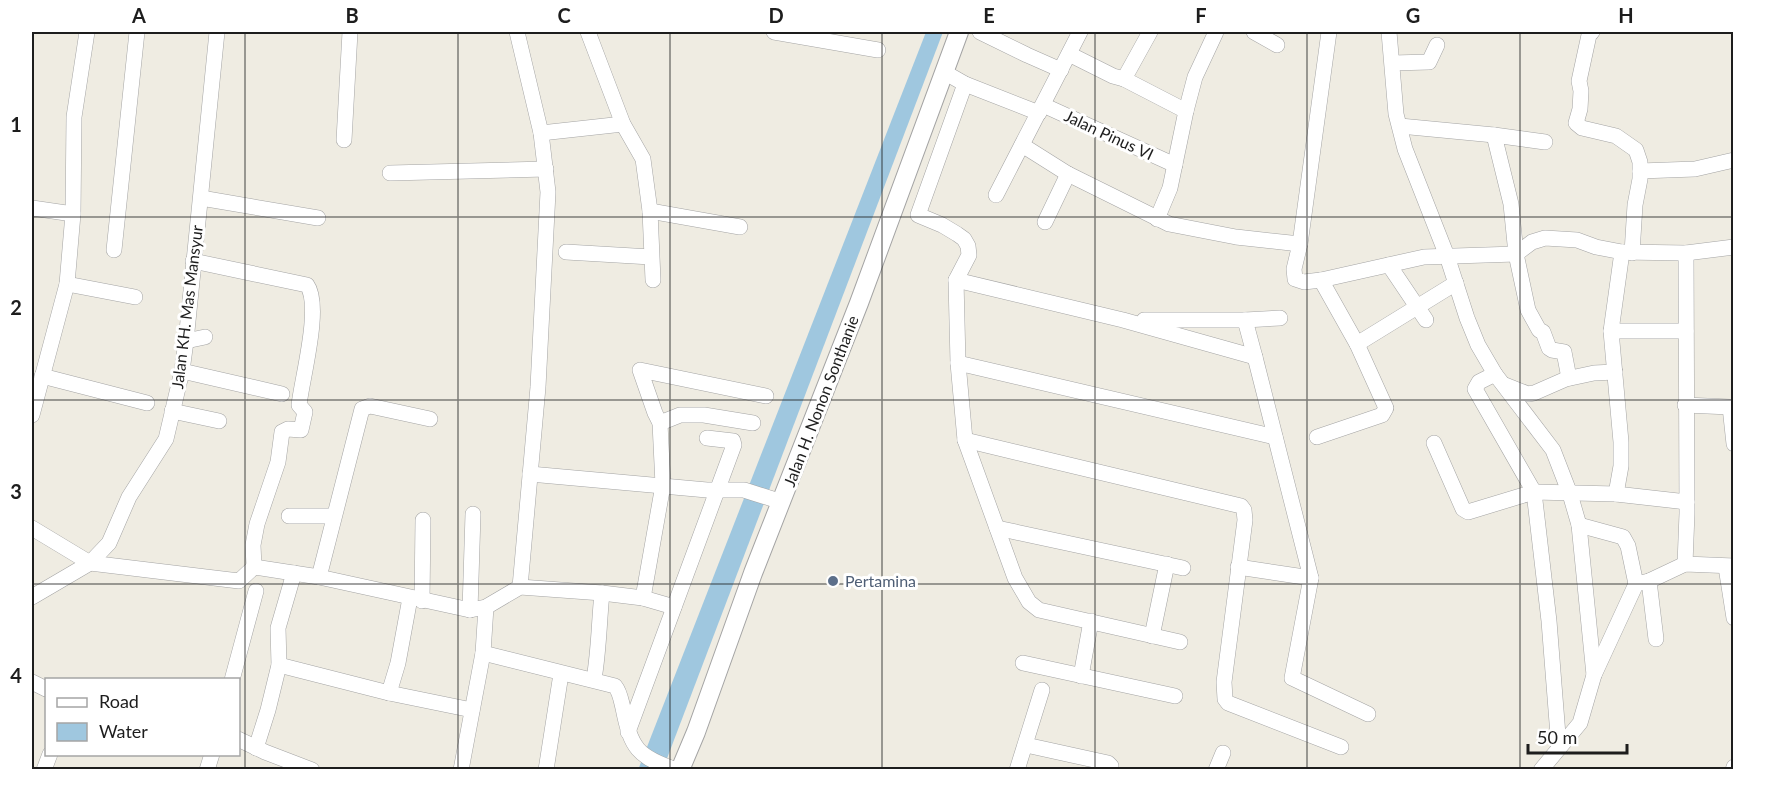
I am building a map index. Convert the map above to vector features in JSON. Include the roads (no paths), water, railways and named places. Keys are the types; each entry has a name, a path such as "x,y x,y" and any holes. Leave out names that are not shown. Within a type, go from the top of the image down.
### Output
{"street":[{"path":"32,415 68,284 73,214 74,117 87,32"},
{"path":"114,250 137,32"},
{"name":"Jalan KH. Mas Mansyur","path":"35,590 90,563 105,549 129,497 165,439 182,371 186,341 217,32"},
{"path":"344,140 350,32"},
{"path":"517,32 541,133 548,192 543,302 520,587"},
{"path":"588,32 623,124 643,159 650,212 653,280"},
{"path":"774,32 878,50"},
{"name":"Jalan H. Nonon Sonthanie","path":"675,768 696,732 745,594 775,500 859,303 960,32"},
{"path":"980,32 1061,70"},
{"path":"996,195 1080,32"},
{"path":"1124,79 1150,32"},
{"path":"1157,219 1166,202 1195,77 1216,32"},
{"path":"1254,32 1277,45"},
{"path":"1329,32 1300,244 1293,276 1295,279 1304,282 1321,280 1424,257 1516,254 1527,245 1545,238 1577,240 1596,247 1627,253 1686,253 1734,247"},
{"path":"1389,32 1396,114 1405,149 1447,256 1478,345 1500,380 1553,450 1570,494 1579,525 1594,675"},
{"path":"1592,32 1589,35 1579,81 1581,100 1576,123 1582,128 1616,136 1636,150 1641,179 1611,332 1622,442 1616,494"},
{"path":"1393,63 1430,62 1437,45"},
{"path":"1069,54 1186,111"},
{"name":"Jalan Pinus VI","path":"944,72 965,84 1041,109 1175,165"},
{"path":"965,84 918,215 942,225 964,239 969,255 956,280 958,363 965,440 1015,578 1029,602 1039,610 1180,642"},
{"path":"541,133 623,124"},
{"path":"1400,126 1545,142"},
{"path":"1494,135 1511,204 1516,254 1528,310 1539,330 1543,332 1550,349 1564,352 1569,378"},
{"path":"1022,145 1068,174 1157,219 1176,226 1236,237 1300,244"},
{"path":"1640,171 1695,169 1734,160"},
{"path":"390,174 546,169"},
{"path":"1045,222 1068,174"},
{"path":"201,198 318,218"},
{"path":"32,208 73,214"},
{"path":"650,212 740,227"},
{"path":"566,252 651,257"},
{"path":"1685,564 1687,502 1686,253"},
{"path":"32,528 90,563 239,581 254,567 253,545 257,525 278,462 282,432 288,429 302,430 303,426 305,412 298,405 312,326 311,290 307,285 194,261"},
{"path":"1389,265 1423,314"},
{"path":"956,280 1123,320 1255,357"},
{"path":"1317,437 1382,416 1386,408 1357,344 1321,280"},
{"path":"68,284 135,297"},
{"path":"1357,344 1423,314 1456,284"},
{"path":"1123,320 1280,318"},
{"path":"1245,320 1311,578 1292,678 1368,714"},
{"path":"1611,332 1686,331"},
{"path":"186,341 205,338"},
{"path":"958,363 1275,436"},
{"path":"643,598 663,485 660,423 640,370 766,396"},
{"path":"182,371 282,394"},
{"path":"1559,748 1549,621 1534,492 1475,393 1476,384 1500,380 1528,394 1569,378 1615,372"},
{"path":"42,376 147,403"},
{"path":"319,577 362,409 370,405 430,419"},
{"path":"1685,405 1732,407 1734,444"},
{"path":"172,411 219,421"},
{"path":"660,423 680,415 753,423"},
{"path":"628,732 734,442 707,438"},
{"path":"965,440 1241,506 1245,520 1224,682 1226,701 1341,747"},
{"path":"1434,443 1465,511 1468,512 1534,492 1616,494 1687,502"},
{"path":"530,474 718,490 744,490 775,500"},
{"path":"470,610 473,514"},
{"path":"289,516 334,516"},
{"path":"389,693 416,600 423,520"},
{"path":"1579,525 1623,537 1642,583 1656,639"},
{"path":"997,528 1183,568"},
{"path":"1152,636 1167,564"},
{"path":"1541,770 1580,723 1594,675 1642,583 1685,564 1730,567 1734,618"},
{"path":"254,567 319,577 470,610 486,607 520,587 643,598 674,607"},
{"path":"1238,567 1311,578"},
{"path":"256,748 279,665 278,628 294,573"},
{"path":"233,678 256,591"},
{"path":"594,679 602,593"},
{"path":"461,770 483,653 486,607"},
{"path":"1081,676 1091,621"},
{"path":"483,653 615,686 618,689 628,732 642,755 675,768"},
{"path":"1023,663 1175,696"},
{"path":"279,665 389,693 472,710"},
{"path":"546,770 561,674"},
{"path":"1017,770 1042,690"},
{"path":"240,740 312,770"},
{"path":"1026,745 1108,763 1111,766 1110,770"},
{"path":"1216,770 1223,753"}],"water":[{"path":"926,32 943,32 663,769 638,770"}],"place":[{"name":"Pertamina","path":"833,581"}]}
